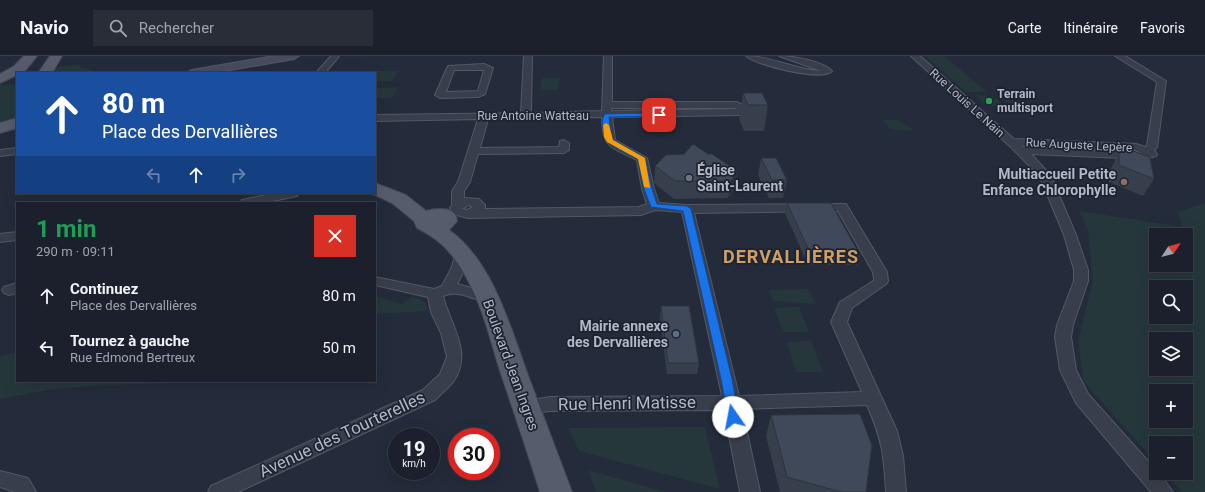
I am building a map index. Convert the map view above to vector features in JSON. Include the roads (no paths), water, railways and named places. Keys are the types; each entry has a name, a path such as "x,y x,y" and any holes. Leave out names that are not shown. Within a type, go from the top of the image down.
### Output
{"main road":[{"path":"0,81 19,69 31,56"},
{"path":"46,72 56,56"},
{"path":"198,72 294,56"},
{"path":"0,81 16,81"},
{"path":"0,128 16,123"},
{"name":"Boulevard Jean Ingres","path":"376,188 407,204 453,219 475,272 488,297 556,492"}],"street":[{"path":"264,61 279,56"},
{"path":"321,72 335,56"},
{"path":"526,116 528,56"},
{"path":"608,56 608,110 605,120 608,139 642,158 648,189 654,206"},
{"path":"750,56 808,73 824,74 828,71 820,66 783,56"},
{"name":"Rue Louis Le Nain","path":"915,56 1038,167 1049,183 1070,235 1081,270 1081,282 1065,325 1063,337 1068,370 1082,398 1163,492"},
{"name":"Rue Auguste Lepère","path":"1014,146 1151,155 1147,150 1152,147 1162,81 1119,56"},
{"path":"451,68 489,68 482,92 478,94 440,95 451,68"},
{"path":"435,117 443,100 440,95"},
{"name":"Rue Antoine Watteau","path":"376,118 526,116 608,110 736,105 741,107 743,112 608,110"},
{"path":"441,292 459,267 453,219 458,191 464,182 484,117"},
{"path":"473,151 564,150 564,143"},
{"path":"0,153 16,151"},
{"path":"0,160 16,160"},
{"path":"251,202 289,194"},
{"path":"453,219 501,212 641,211 654,206 687,209 842,207 880,272 881,281 845,305 839,322 888,431 894,456 896,492"},
{"path":"687,209 750,492"},
{"path":"0,238 16,236"},
{"path":"376,281 441,292 462,289 488,297"},
{"name":"Avenue des Tourterelles","path":"218,492 392,413 429,394 447,377 455,357 449,332 439,312 441,292"},
{"name":"Rue Henri Matisse","path":"527,407 550,404 730,402 872,398"},
{"path":"0,479 21,484 26,492"}],"place":[{"name":"Terrain multisport","path":"989,101"},
{"name":"Église Saint-Laurent","path":"689,178"},
{"name":"Multiaccueil Petite Enfance Chlorophylle","path":"1124,182"},
{"name":"Mairie annexe des Dervallières","path":"676,334"}],"district":[{"name":"DERVALLIÈRES","path":"791,256"}]}
